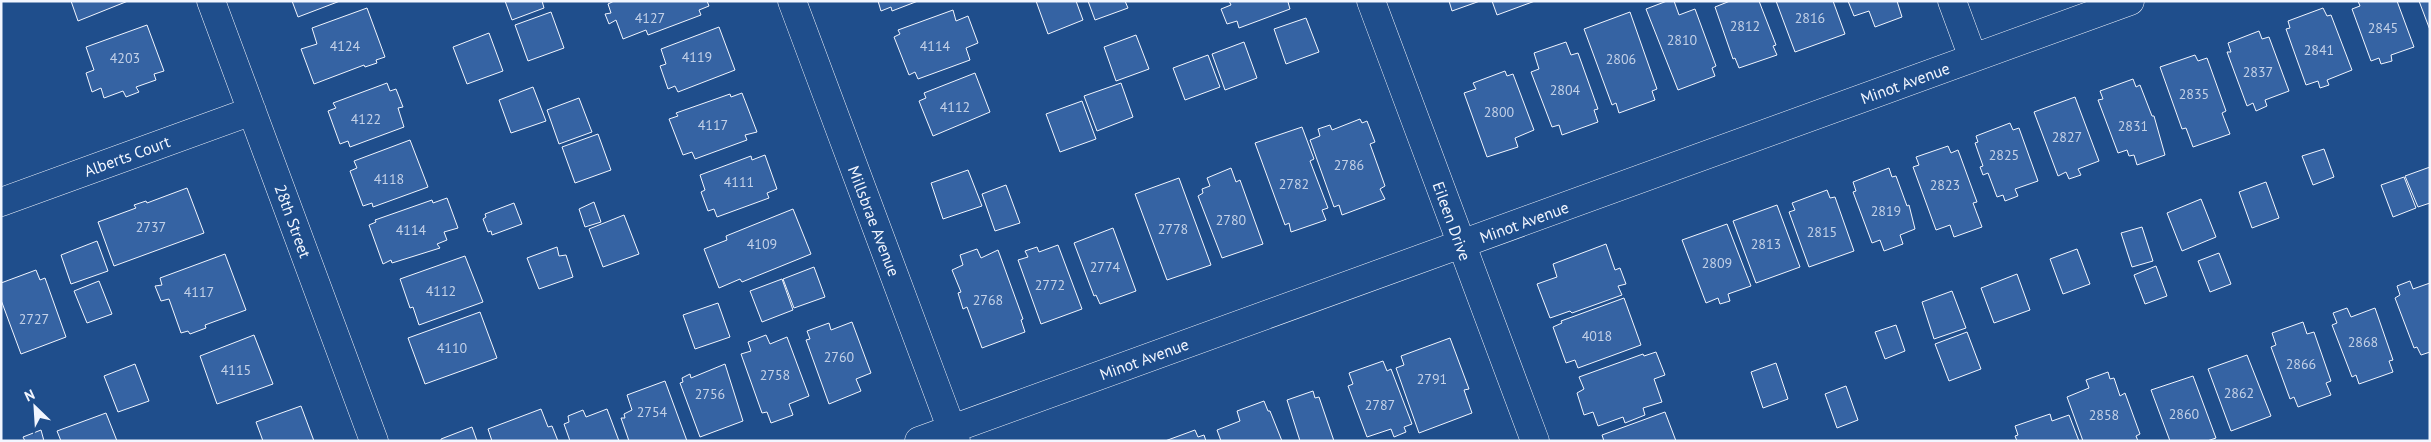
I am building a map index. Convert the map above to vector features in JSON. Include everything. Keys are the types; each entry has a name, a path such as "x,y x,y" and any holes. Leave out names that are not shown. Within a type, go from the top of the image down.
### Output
{"street":[{"name":"28th Street","path":"211,1 374,441"},
{"name":"Millsbrae Avenue","path":"792,1 954,435"},
{"name":"Eileen Drive","path":"1371,1 1535,441"},
{"path":"1952,1 1973,58"},
{"name":"Minot Avenue","path":"919,441 954,435 1461,245 2130,1"},
{"name":"Alberts Court","path":"1,202 252,111"}],"building":[{"path":"71,1 128,1 78,21"},
{"path":"292,1 340,1 298,17"},
{"path":"505,1 542,1 544,8 512,20"},
{"path":"614,1 707,1 709,6 699,10 701,15 648,35 646,30 623,39 616,20 609,24 605,14 611,13 608,4"},
{"path":"878,1 918,1 892,11 891,7 881,11"},
{"path":"1036,1 1076,1 1083,20 1048,34"},
{"path":"1088,1 1125,1 1128,8 1095,20"},
{"path":"1229,1 1291,1 1288,2 1290,9 1239,28 1237,21 1227,24 1221,9 1231,5"},
{"path":"1449,1 1480,1 1452,11"},
{"path":"1492,1 1535,1 1497,15"},
{"path":"1667,1 1674,1 1679,15 1695,9 1716,66 1712,68 1715,76 1678,90 1646,9"},
{"path":"1730,1 1759,1 1776,45 1773,46 1777,55 1739,68 1735,58 1733,59 1715,7"},
{"path":"1776,1 1833,1 1845,34 1795,52"},
{"path":"1848,1 1897,1 1902,17 1875,27 1869,11 1854,16"},
{"path":"2358,1 2397,1 2414,47 2391,55 2392,61 2381,64 2379,58 2371,61 2352,9 2360,6"},
{"path":"2419,1 2430,1 2430,30"},
{"path":"367,8 385,57 376,60 377,63 365,67 364,65 314,84 301,49 317,44 312,28"},
{"path":"2323,8 2327,16 2331,15 2352,70 2327,80 2329,85 2320,88 2318,81 2306,85 2286,29 2290,28 2288,21"},
{"path":"953,10 956,21 968,16 978,43 966,48 970,60 918,79 915,72 909,75 894,37 900,34 898,30"},
{"path":"551,12 564,48 528,61 515,25"},
{"path":"1630,12 1657,89 1652,91 1655,100 1619,113 1616,103 1612,105 1584,29"},
{"path":"1306,18 1319,52 1286,64 1274,29"},
{"path":"147,25 164,71 154,74 156,80 136,87 139,92 126,97 123,91 104,98 101,88 92,92 86,73 94,70 86,47"},
{"path":"719,27 735,70 678,92 675,86 668,89 660,66 666,64 661,49"},
{"path":"2259,31 2262,39 2269,37 2289,91 2265,100 2267,106 2256,111 2253,103 2247,106 2227,52 2231,52 2228,43"},
{"path":"489,33 503,71 467,84 453,47"},
{"path":"1136,35 1149,69 1116,81 1104,47"},
{"path":"1244,42 1257,78 1225,90 1212,54"},
{"path":"1566,42 1571,55 1578,53 1598,109 1594,110 1598,122 1562,135 1559,125 1552,127 1531,72 1539,69 1534,53"},
{"path":"1208,55 1220,87 1185,100 1173,68"},
{"path":"2195,55 2198,61 2207,58 2226,111 2222,113 2230,134 2193,147 2186,128 2182,129 2160,67"},
{"path":"1505,71 1507,76 1513,74 1534,130 1515,138 1518,147 1487,157 1464,93 1476,89 1473,83"},
{"path":"975,73 990,112 933,136 919,101 926,98 924,93"},
{"path":"2133,79 2136,87 2140,85 2152,116 2154,116 2165,155 2137,165 2134,155 2129,156 2127,150 2118,153 2098,100 2103,99 2100,91"},
{"path":"387,83 390,91 396,89 403,107 398,108 404,127 350,147 348,141 340,144 328,111 336,108 333,103"},
{"path":"1121,83 1133,117 1097,131 1084,96"},
{"path":"533,87 546,121 511,133 499,100"},
{"path":"742,93 757,132 745,135 747,140 695,159 692,152 683,155 669,119 678,116 676,113 730,94 731,97"},
{"path":"2075,97 2099,161 2078,169 2081,175 2069,179 2066,172 2058,176 2034,112"},
{"path":"579,98 592,132 559,144 547,110"},
{"path":"1082,101 1096,139 1060,152 1046,114"},
{"path":"1360,119 1362,123 1367,121 1375,142 1370,144 1385,186 1380,189 1385,199 1342,215 1339,205 1334,207 1310,140 1320,136 1318,129 1330,125 1332,130"},
{"path":"2010,123 2013,130 2019,128 2038,181 2015,189 2018,196 2005,201 2003,195 1997,197 1988,173 1983,175 1980,167 1983,166 1975,143 1978,142 1976,136"},
{"path":"1302,127 1314,159 1310,161 1328,208 1322,210 1326,220 1291,232 1289,223 1285,225 1255,143"},
{"path":"598,134 611,170 575,183 562,147"},
{"path":"410,140 428,187 373,207 372,203 363,206 350,171 357,168 354,161"},
{"path":"1948,146 1951,153 1958,150 1977,202 1973,203 1982,227 1954,237 1950,225 1936,230 1913,167 1919,165 1916,157"},
{"path":"2324,149 2334,177 2313,185 2302,156"},
{"path":"765,155 777,189 767,193 769,198 717,217 714,209 708,211 701,192 705,190 700,175 751,156 752,160"},
{"path":"2430,167 2430,203 2418,207 2405,176"},
{"path":"1231,168 1236,182 1240,180 1263,244 1222,258 1198,196 1203,193 1202,189 1210,186 1207,178"},
{"path":"1889,168 1892,177 1896,176 1907,206 1909,205 1915,229 1900,235 1903,244 1884,251 1880,240 1872,243 1853,192 1856,191 1853,182"},
{"path":"968,170 982,206 943,219 931,183"},
{"path":"2404,177 2416,208 2393,217 2381,185"},
{"path":"1179,178 1211,265 1167,280 1135,194"},
{"path":"2266,182 2279,218 2252,228 2239,192"},
{"path":"1006,185 1020,223 995,231 982,194"},
{"path":"187,188 204,233 114,266 98,222 136,208 134,205 146,201 147,203"},
{"path":"1827,190 1830,198 1835,197 1854,251 1809,267 1789,212 1795,210 1792,203"},
{"path":"447,198 458,228 444,232 447,240 437,244 440,248 392,263 391,260 383,264 369,225 376,222 375,220 432,200 433,203"},
{"path":"2201,199 2216,237 2182,251 2167,213"},
{"path":"594,202 601,222 585,227 579,209"},
{"path":"514,203 522,224 492,235 491,231 488,232 483,219 486,217 485,214"},
{"path":"1777,205 1800,267 1756,283 1733,221"},
{"path":"793,209 811,254 742,282 740,279 719,288 704,249 727,240 726,236"},
{"path":"624,215 639,254 603,267 589,229"},
{"path":"1727,224 1751,286 1728,294 1730,301 1720,304 1718,298 1706,303 1682,240"},
{"path":"2142,227 2153,261 2132,267 2121,233"},
{"path":"1113,228 1136,291 1100,304 1096,295 1094,296 1074,243"},
{"path":"97,241 108,271 71,284 61,255"},
{"path":"1606,244 1615,270 1620,268 1626,284 1618,286 1622,295 1572,313 1570,311 1550,318 1537,284 1557,277 1553,264"},
{"path":"1058,245 1082,309 1041,324 1018,260 1028,257 1025,251 1037,247 1039,252"},
{"path":"557,247 559,256 566,255 573,277 539,289 527,258"},
{"path":"977,249 981,258 998,250 1023,319 1021,320 1025,332 982,348 967,307 963,309 958,293 961,292 952,270 963,265 960,255"},
{"path":"2077,249 2090,284 2063,294 2050,259"},
{"path":"2219,253 2231,284 2210,292 2198,261"},
{"path":"225,254 246,310 205,325 206,328 190,334 188,331 181,333 169,299 161,301 155,286 162,285 160,278"},
{"path":"465,256 483,302 419,325 413,307 410,308 400,279"},
{"path":"2156,266 2167,296 2145,304 2134,275"},
{"path":"814,267 825,297 794,308 783,279"},
{"path":"36,270 40,280 45,278 66,337 21,354 1,300 1,283"},
{"path":"2017,274 2030,310 1994,323 1981,288"},
{"path":"782,279 793,310 762,322 750,291"},
{"path":"99,281 112,314 87,323 74,291"},
{"path":"2410,281 2413,289 2430,283 2430,352 2421,355 2417,347 2414,348 2395,298 2400,295 2397,286"},
{"path":"1952,291 1966,328 1934,339 1922,302"},
{"path":"1624,298 1641,345 1578,368 1575,360 1566,363 1553,327 1562,323 1561,321"},
{"path":"718,303 730,337 695,349 683,315"},
{"path":"2347,308 2351,317 2375,308 2393,360 2389,361 2393,372 2359,384 2356,375 2352,377 2332,325 2337,323 2333,313"},
{"path":"480,312 497,358 425,384 408,338"},
{"path":"852,322 871,373 856,379 861,391 829,404 806,340 810,339 807,331 829,323 831,330"},
{"path":"2303,322 2307,334 2314,332 2331,381 2326,383 2331,395 2298,407 2294,397 2290,399 2271,347 2276,345 2272,333"},
{"path":"1896,325 1905,351 1885,359 1875,332"},
{"path":"1967,332 1981,369 1949,381 1935,344"},
{"path":"254,335 273,384 217,404 200,356"},
{"path":"766,335 770,344 787,337 809,396 789,404 793,415 771,423 767,412 762,413 741,354 751,351 748,342"},
{"path":"1450,338 1469,389 1464,390 1472,413 1419,433 1396,368 1404,365 1401,356"},
{"path":"1656,352 1665,375 1654,379 1662,402 1643,408 1645,415 1625,423 1623,417 1598,426 1593,412 1584,415 1577,393 1584,389 1579,377 1643,354 1644,356"},
{"path":"2247,355 2271,416 2231,431 2208,369"},
{"path":"1383,361 1387,371 1391,369 1412,424 1404,427 1406,432 1394,437 1391,429 1367,437 1348,386 1353,384 1349,373"},
{"path":"1776,363 1788,399 1763,408 1751,372"},
{"path":"135,364 149,401 118,412 104,376"},
{"path":"725,364 743,421 700,437 680,383 683,382 682,378 690,374 691,378"},
{"path":"2108,372 2110,379 2114,378 2120,396 2125,393 2140,434 2136,436 2138,441 2083,441 2067,397 2089,388 2086,380"},
{"path":"2193,376 2216,438 2207,441 2170,441 2151,390"},
{"path":"665,381 687,441 629,441 621,418 625,418 624,414 632,410 627,395"},
{"path":"1846,386 1858,420 1837,428 1825,394"},
{"path":"1313,391 1315,398 1319,397 1334,441 1300,441 1287,400"},
{"path":"1264,401 1282,441 1221,441 1217,430 1240,421 1237,411"},
{"path":"301,406 314,441 263,441 256,422"},
{"path":"541,409 548,427 552,426 558,441 492,441 488,429"},
{"path":"607,409 619,441 570,441 564,424 569,422 568,416 583,410 586,417"},
{"path":"1665,412 1676,441 1604,441 1602,435"},
{"path":"106,413 117,441 61,441 57,431"},
{"path":"2050,414 2052,421 2069,415 2079,441 2017,441 2015,436 2018,435 2015,426"},
{"path":"472,427 477,441 441,441 441,439"},
{"path":"41,430 44,441 25,441 23,437"},
{"path":"1195,430 1198,437 1204,435 1206,441 1165,441"}]}
